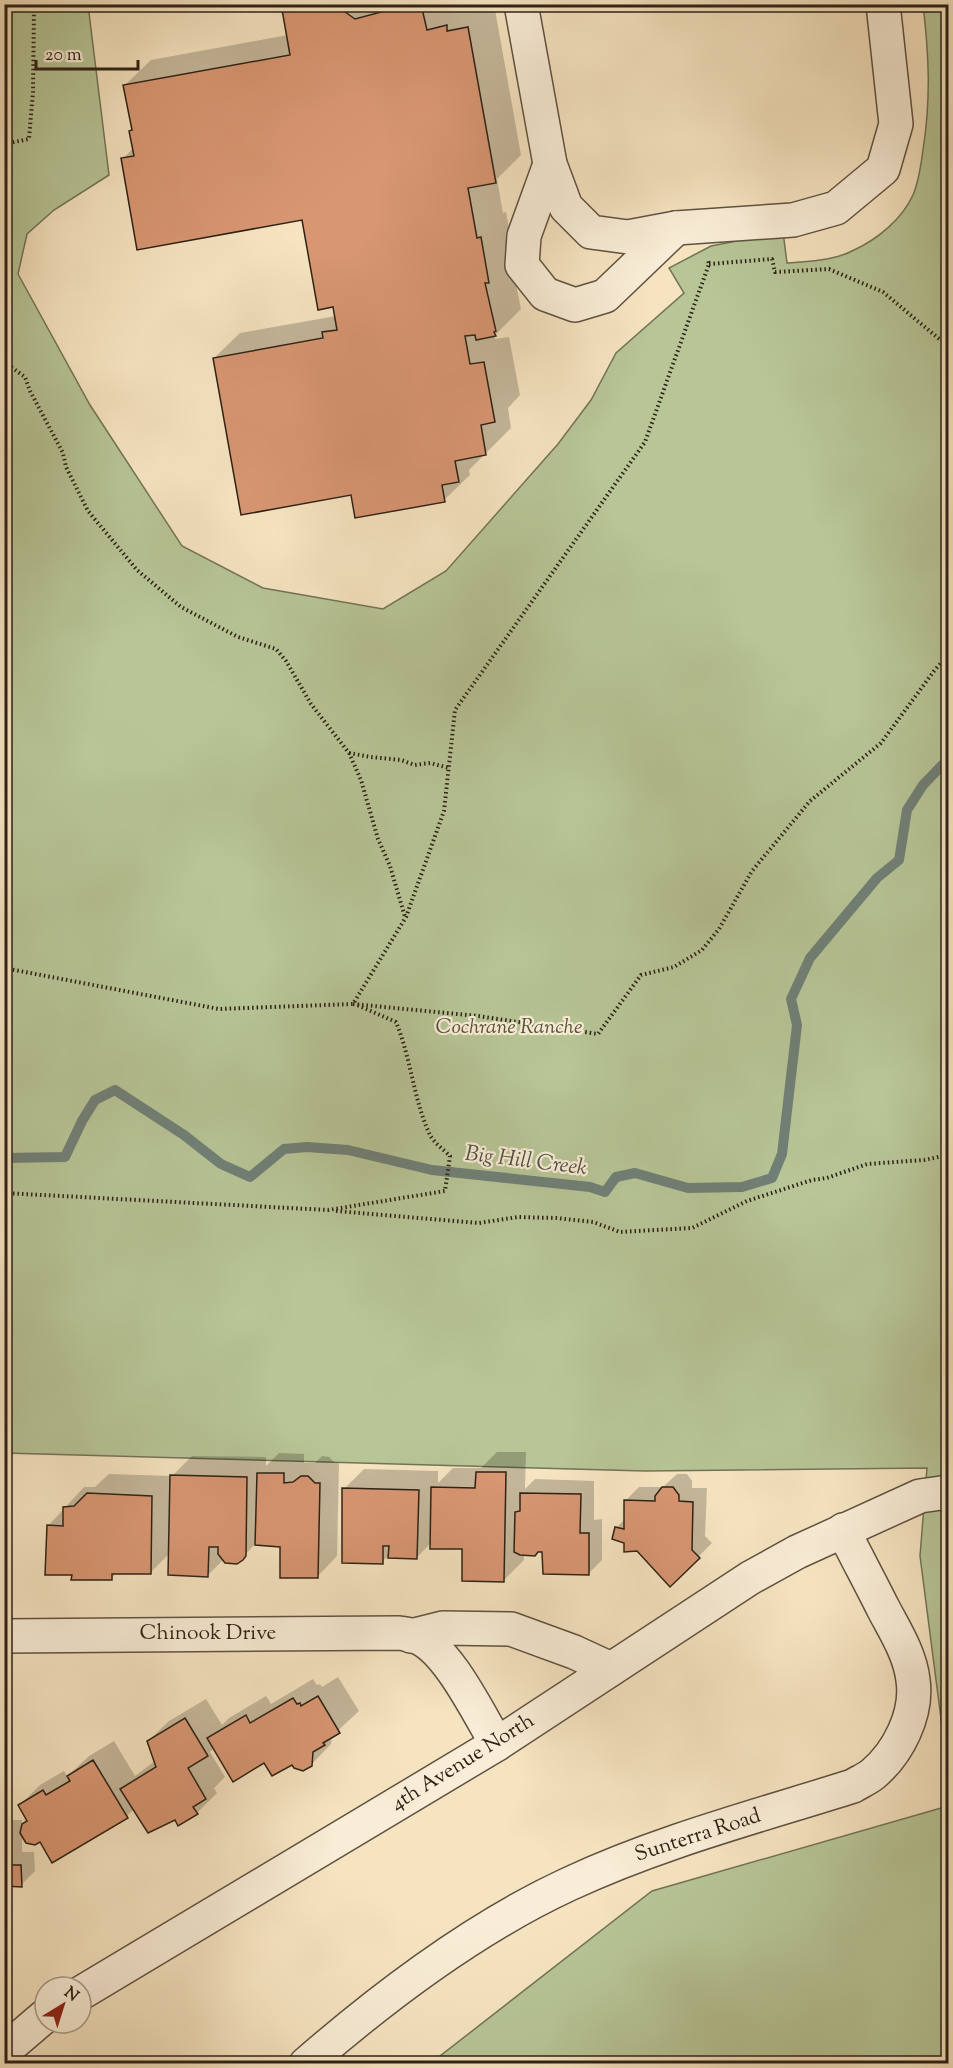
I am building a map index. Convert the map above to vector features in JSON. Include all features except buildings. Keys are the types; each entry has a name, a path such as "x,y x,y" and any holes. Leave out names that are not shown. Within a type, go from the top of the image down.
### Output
{"street":[{"path":"521,4 550,164 566,207 591,232 628,237 676,228 793,220 836,207 883,169 896,124 883,4"},
{"path":"550,164 524,236 522,265 545,294 575,305 605,296 676,228"},
{"name":"4th Avenue North","path":"93,1986 497,1744 750,1578 843,1530 920,1496 948,1492"},
{"name":"Sunterra Road","path":"306,2064 390,1996 447,1955 505,1918 567,1884 633,1856 853,1786 872,1775 889,1757 900,1740 911,1712 914,1696 913,1680 909,1660 899,1638 843,1530"},
{"name":"Chinook Drive","path":"411,1636 443,1628 511,1629 574,1652 611,1669"},
{"name":"Chinook Drive","path":"4,1636 399,1633 418,1638 431,1646 447,1662 497,1744"},
{"path":"4,2051 33,2025"}],"path":[{"path":"4,144 29,139 33,92 34,4"},
{"path":"239,4 250,11 262,4"},
{"path":"353,1004 406,917 444,811 455,710 645,442 709,264 772,259 775,272 829,269 883,292 948,344"},
{"path":"4,362 26,377 30,391 63,453 66,467 88,511 137,570 181,607 238,637 276,649 286,661 311,704 349,753 361,780 378,839 390,866 406,917"},
{"path":"4,968 219,1009 353,1004 478,1016 598,1034 641,975 674,967 702,950 719,929 752,871 810,801 881,743 948,655"},
{"path":"349,753 371,758 401,760 415,765 430,763 449,768"},
{"path":"328,1210 445,1191 450,1156 431,1137 418,1098 404,1041 396,1022 353,1004"},
{"path":"4,1193 328,1210 479,1223 518,1217 584,1221 620,1232 692,1228 747,1201 867,1164 924,1160 948,1155"}],"green space":[{"name":"Cochrane Ranche","path":"5,5 88,5 109,175 54,210 27,234 18,274 90,405 182,546 263,588 383,609 446,571 558,444 591,400 616,353 684,293 669,268 711,246 783,232 787,263 830,258 846,254 863,245 896,220 915,190 926,131 928,77 923,5 948,5 948,1773 920,1556 927,1468 645,1471 5,1453"},
{"path":"948,1806 948,2063 431,2063 652,1891"}],"waterway":[{"name":"Big Hill Creek","path":"4,1158 65,1157 95,1100 115,1090 184,1135 221,1164 250,1177 284,1149 307,1147 348,1150 432,1170 590,1187 605,1192 616,1177 635,1173 688,1188 742,1187 772,1178 782,1154 797,1025 791,999 810,958 877,878 899,860 907,810 923,785 948,759"}]}
